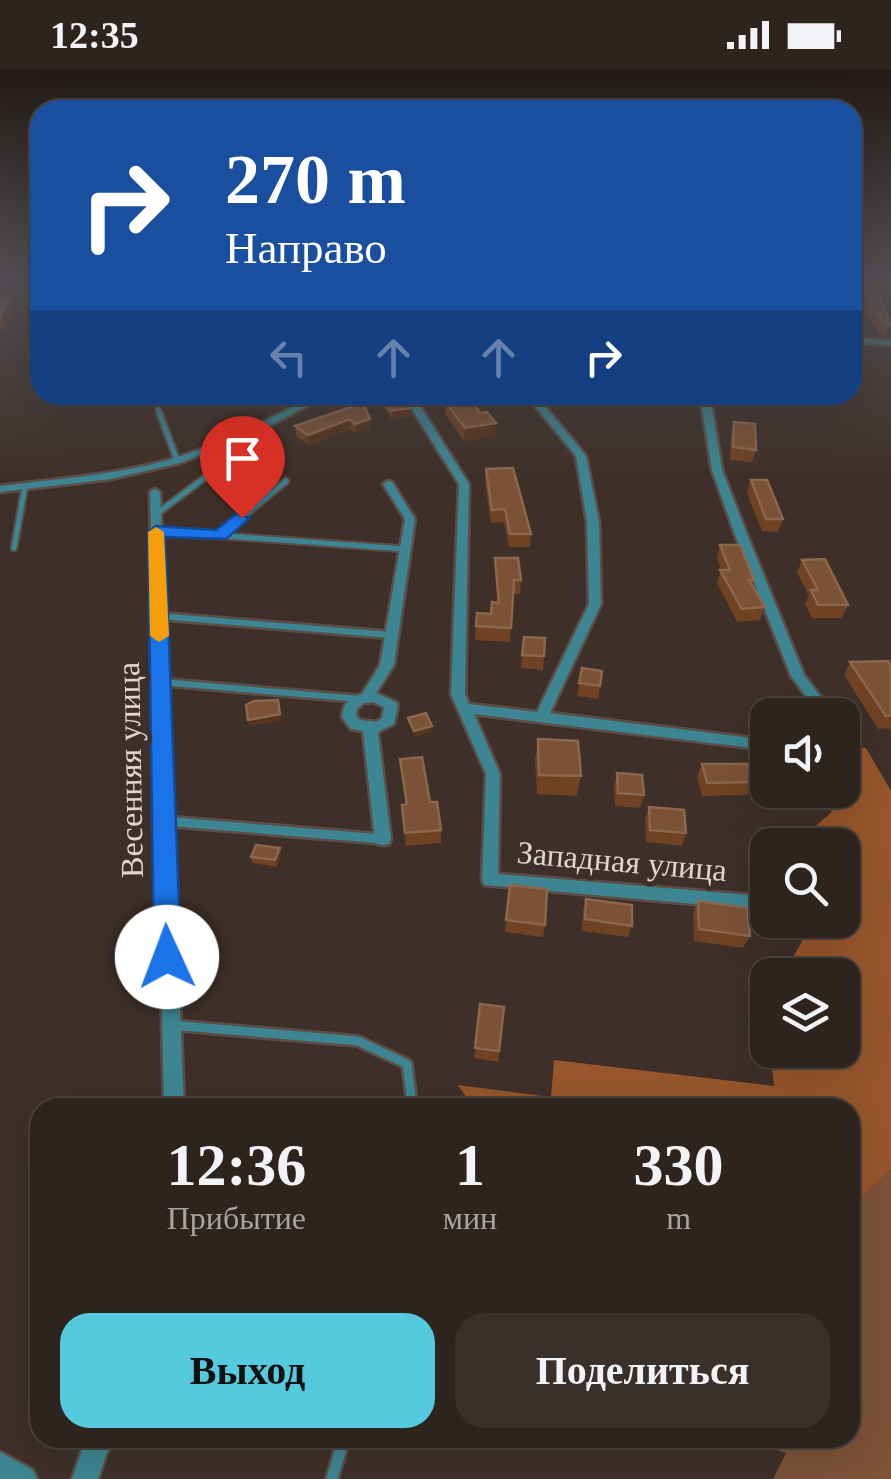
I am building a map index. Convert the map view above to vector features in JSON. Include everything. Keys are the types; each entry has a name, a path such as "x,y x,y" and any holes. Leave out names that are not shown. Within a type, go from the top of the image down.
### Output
{"street":[{"path":"0,490 122,473 177,460 254,431 305,405"},
{"path":"414,405 464,484 458,694 465,708 750,743"},
{"path":"538,405 581,456 593,522 596,604 540,718"},
{"path":"707,405 717,470 798,676 815,698"},
{"path":"363,698 386,701 393,710 389,720 370,728 356,725 348,717 350,707 363,698 386,666 392,634 410,519 388,484"},
{"name":"Весенняя улица","path":"154,492 173,1098"},
{"name":"Западная улица","path":"465,708 494,774 490,880 750,902"},
{"path":"370,728 383,839"},
{"path":"85,1479 96,1448"},
{"path":"0,1464 24,1479"}],"lane":[{"path":"157,405 177,460"},
{"path":"156,523 223,464 216,457"},
{"path":"220,536 286,482"},
{"path":"14,548 25,486"},
{"path":"156,523 220,536 406,549"},
{"path":"159,616 392,634"},
{"path":"160,682 363,698"},
{"path":"164,821 383,839"},
{"path":"169,1024 358,1041 407,1064 412,1098"},
{"path":"332,1479 341,1448"}],"shaded area":[{"path":"860,747 866,748 891,791 891,1170 860,1199 860,1098 467,1098 458,1085 551,1097 554,1060 774,1086 772,1068 860,1068 860,958 793,958 804,938 860,938 860,828 814,828 833,811 821,808 860,808"},
{"path":"891,1170 891,1479 773,1479 786,1453 771,1448 860,1448 860,1199"}],"building":[{"path":"357,405 364,405 370,419 355,424 350,419 308,435 295,426"},
{"path":"387,405 411,408 391,411"},
{"path":"447,405 474,405 496,423 465,428"},
{"path":"734,422 755,424 756,450 733,447"},
{"path":"513,468 531,534 510,534 505,509 492,510 486,469"},
{"path":"751,480 767,480 783,519 766,519"},
{"path":"720,545 740,545 754,580 749,580 765,607 742,609 720,570 730,570"},
{"path":"495,558 518,558 521,580 514,580 511,628 476,626 477,613 491,614 492,602 499,603"},
{"path":"825,559 848,605 818,605 811,590 818,590 802,560"},
{"path":"524,637 545,638 544,656 522,655"},
{"path":"888,661 891,715 886,716 850,662"},
{"path":"582,668 602,671 600,686 579,683"},
{"path":"278,700 280,714 248,720 246,705"},
{"path":"426,713 432,726 414,731 408,718"},
{"path":"538,739 578,741 581,776 539,775"},
{"path":"422,757 430,802 437,802 441,830 405,833 402,805 407,804 400,759"},
{"path":"702,764 747,764 750,782 707,783"},
{"path":"617,773 642,775 644,795 618,793"},
{"path":"649,807 684,810 686,833 650,830"},
{"path":"256,845 280,848 275,860 251,857"},
{"path":"510,885 547,889 545,925 506,920"},
{"path":"586,899 632,905 632,926 585,919"},
{"path":"698,901 747,908 750,936 699,929"},
{"path":"480,1004 504,1007 499,1051 475,1048"}],"slow traffic":[{"path":"156,532 159,636"}],"route":[{"path":"167,957 156,532 220,536 242,518"}]}
